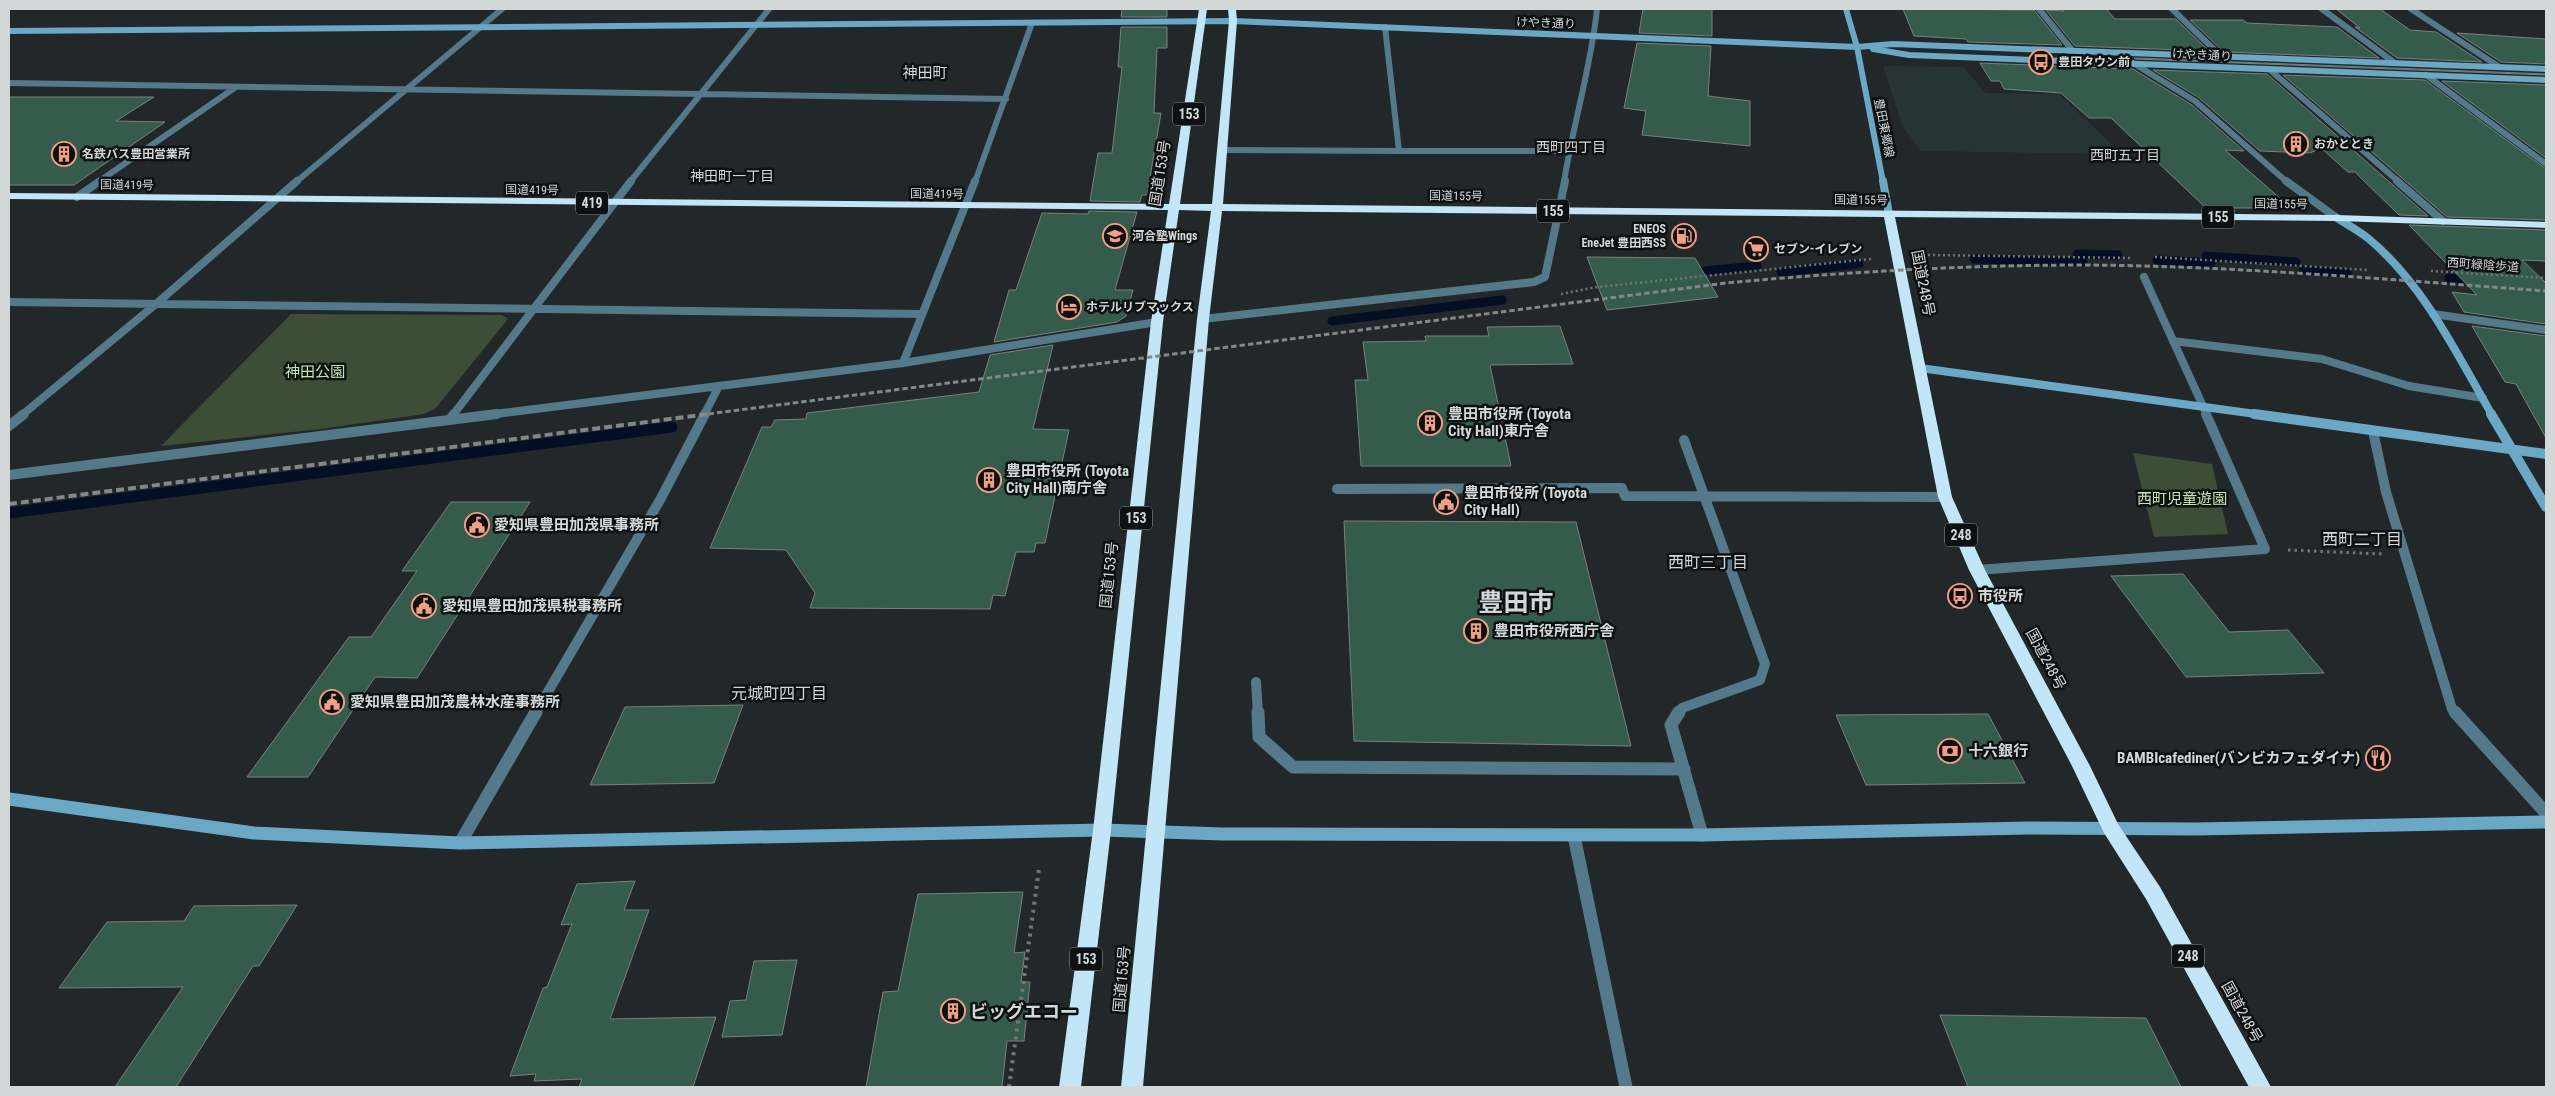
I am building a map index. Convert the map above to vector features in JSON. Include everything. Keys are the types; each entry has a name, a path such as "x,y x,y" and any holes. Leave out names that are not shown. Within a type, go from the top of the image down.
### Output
{"highway":[{"name":"国道153号","path":"1070,1087 1102,830 1157,322 1203,21 1203,9"},
{"name":"国道153号","path":"1132,1087 1203,319 1217,207 1233,21 1232,9"},
{"name":"国道419号","path":"9,196 965,207 1175,207"},
{"name":"国道155号","path":"1175,207 2337,218 2443,220 2546,225"},
{"name":"国道248号","path":"1889,214 1944,497 1976,570 2081,766 2111,828 2153,892 2260,1087"}],"street":[{"path":"9,426 156,304 276,199 502,9"},
{"path":"450,419 613,203 702,95 769,9"},
{"path":"1203,319 1534,282 1545,277 1560,211 1569,151 1594,46 1593,36 1597,9"},
{"name":"豊田東郷線","path":"1846,9 1857,47 1889,214"},
{"path":"2039,9 2072,50"},
{"path":"2172,9 2220,55"},
{"path":"2322,9 2395,63"},
{"path":"2411,9 2498,66"},
{"name":"けやき通り","path":"9,31 479,29 1233,21 1857,47 1910,55 2546,80"},
{"path":"903,363 920,314 965,207 1006,99 1032,23"},
{"path":"1385,27 1399,151"},
{"name":"けやき通り","path":"1857,47 1893,44 2220,55 2546,69"},
{"path":"2133,63 2195,101 2289,184 2369,239 2403,273 2433,314 2514,449 2546,508"},
{"path":"2269,69 2443,220"},
{"path":"2426,75 2546,164"},
{"path":"9,83 1006,99"},
{"path":"77,197 236,87"},
{"path":"1222,150 1569,151"},
{"path":"1976,570 2265,549 2144,277"},
{"path":"9,302 920,314"},
{"path":"2433,314 2546,330"},
{"path":"9,474 903,363 1157,322"},
{"path":"2173,341 2322,359 2409,386 2483,398"},
{"path":"1920,368 2546,454"},
{"path":"460,843 660,500 719,386"},
{"path":"2373,431 2386,492 2452,708 2546,813"},
{"path":"1684,440 1703,497 1765,664 1760,680 1682,708 1671,725 1702,836"},
{"path":"1337,489 1622,488 1625,496 1944,497"},
{"path":"1256,682 1259,737 1293,767 1684,769"},
{"path":"9,799 254,833 460,843 674,837 1102,830 1223,834 1702,836 2546,822"},
{"path":"1574,836 1626,1087"}],"path":[{"name":"西町緑陰歩道","path":"2428,271 2546,278"},
{"path":"2265,549 2406,555"},
{"path":"1009,1087 1039,869"}],"shaded area":[{"path":"1883,66 1963,67 1986,93 2059,94 2122,154 1921,151 1903,127"}],"green space":[{"name":"神田公園","path":"291,314 502,315 508,319 435,409 424,414 321,429 161,446"},
{"name":"西町児童遊園","path":"2133,453 2212,464 2228,534 2154,537"}],"building":[{"path":"1122,9 1167,9 1167,17 1121,17"},
{"path":"1643,9 1712,9 1712,36 1639,33"},
{"path":"1903,9 2034,10 2062,45 1968,42 1966,39 1914,36"},
{"path":"2062,9 2106,9 2115,19 2176,19 2209,51 2075,46 2046,10 2064,11"},
{"path":"2336,9 2380,9 2410,30 2436,32 2482,62 2397,58 2355,27 2360,28"},
{"path":"2190,20 2243,20 2247,23 2337,27 2379,58 2224,52"},
{"path":"1121,27 1167,27 1167,48 1157,48 1154,113 1161,113 1147,195 1142,195 1140,202 1090,201 1098,153 1112,153 1122,67 1118,67"},
{"path":"2457,33 2546,39 2546,64 2501,62"},
{"path":"1637,43 1711,46 1708,96 1750,101 1750,146 1642,135 1646,111 1624,108"},
{"path":"2134,58 2546,74 2546,75 2136,59"},
{"path":"1980,63 2133,69 2192,105 2244,151 2225,150 2291,208 2206,208 2111,118 2089,118 2061,93 2004,89 2000,81 1991,81"},
{"path":"2153,70 2267,74 2428,216 2399,215 2355,172 2348,172 2321,148 2310,153 2260,151 2198,97"},
{"path":"2283,75 2425,80 2546,169 2546,220 2447,217"},
{"path":"2442,81 2546,85 2546,158"},
{"name":"名鉄バス豊田営業所","path":"9,97 154,97 116,121 165,122 74,185 9,185"},
{"path":"1089,211 1137,212 1115,290 1133,290 1126,316 1117,322 994,342 1009,290 1016,290 1042,213 1088,214"},
{"path":"2409,225 2546,230 2546,261 2522,260 2546,283 2546,324 2464,312 2452,292 2477,295"},
{"path":"1587,257 1695,258 1718,297 1607,310"},
{"name":"豊田市役所 (Toyota City Hall)東庁舎","path":"1560,326 1573,364 1490,365 1511,466 1361,466 1355,380 1368,380 1363,342 1426,341 1425,336 1489,336 1487,327"},
{"path":"2472,326 2546,336 2546,438 2516,384 2505,382"},
{"name":"豊田市役所 (Toyota City Hall)南庁舎","path":"1053,345 1033,429 1069,430 1045,543 1036,543 1034,552 1016,552 1005,596 993,595 990,609 810,608 815,593 786,550 710,548 762,427 771,427 775,420 806,419 807,413 979,392 990,355"},
{"path":"451,502 530,502 417,678 375,677 308,777 247,777 349,637 371,637 417,571 402,571"},
{"name":"豊田市役所西庁舎","path":"1344,521 1576,522 1631,746 1354,741"},
{"path":"2183,574 2229,632 2288,630 2324,673 2186,677 2111,576"},
{"path":"743,705 714,783 590,785 625,707"},
{"path":"1988,714 2025,783 1866,785 1836,715"},
{"path":"635,881 624,910 649,910 610,1019 716,1017 693,1087 579,1087 582,1079 534,1081 536,1074 510,1076 543,988 547,987 572,924 561,925 577,884"},
{"name":"ビッグエコー","path":"1023,892 1014,953 1025,952 1021,982 1030,982 1024,1041 1007,1041 1002,1087 866,1087 883,992 898,991 918,894"},
{"path":"297,905 259,966 253,966 176,1087 115,1087 183,987 59,988 107,922 184,921 194,906"},
{"path":"797,960 782,1035 722,1037 730,1001 746,1000 754,961"},
{"path":"1940,1015 2146,1018 2181,1087 1968,1087"}],"waterway":[{"path":"2077,254 2118,255"},
{"path":"2206,256 2296,262"},
{"path":"1974,259 2083,262"},
{"path":"2157,260 2211,263"},
{"path":"1781,272 1859,264"},
{"path":"1704,271 1757,266"},
{"path":"2303,270 2347,273"},
{"path":"2449,278 2475,280"},
{"path":"1332,321 1502,300"},
{"path":"9,513 672,427"}],"railway":[{"path":"700,415 1726,283 1860,272 1995,266 2143,266 2316,274 2546,291"},
{"path":"9,504 709,414"}],"place":[{"name":"豊田タウン前","path":"2041,62"},
{"name":"おかととき","path":"2296,144"},
{"name":"名鉄バス豊田営業所","path":"64,154"},
{"name":"河合塾Wings","path":"1115,236"},
{"name":"ENEOS EneJet 豊田西SS","path":"1684,236"},
{"name":"セブン-イレブン","path":"1756,249"},
{"name":"ホテルリブマックス","path":"1069,307"},
{"name":"豊田市役所 (Toyota City Hall)東庁舎","path":"1430,423"},
{"name":"豊田市役所 (Toyota City Hall)南庁舎","path":"989,480"},
{"name":"豊田市役所 (Toyota City Hall)","path":"1446,502"},
{"name":"愛知県豊田加茂県事務所","path":"477,525"},
{"name":"市役所","path":"1960,596"},
{"name":"愛知県豊田加茂県税事務所","path":"424,606"},
{"name":"豊田市役所西庁舎","path":"1476,631"},
{"name":"愛知県豊田加茂農林水産事務所","path":"332,702"},
{"name":"十六銀行","path":"1950,751"},
{"name":"BAMBIcafediner(バンビカフェダイナ)","path":"2378,758"},
{"name":"ビッグエコー","path":"953,1011"}],"district":[{"name":"神田町","path":"925,73"},
{"name":"西町四丁目","path":"1571,147"},
{"name":"西町五丁目","path":"2125,155"},
{"name":"神田町一丁目","path":"732,176"},
{"name":"西町二丁目","path":"2362,539"},
{"name":"西町三丁目","path":"1708,562"},
{"name":"豊田市","path":"1516,602"},
{"name":"元城町四丁目","path":"779,693"}]}
